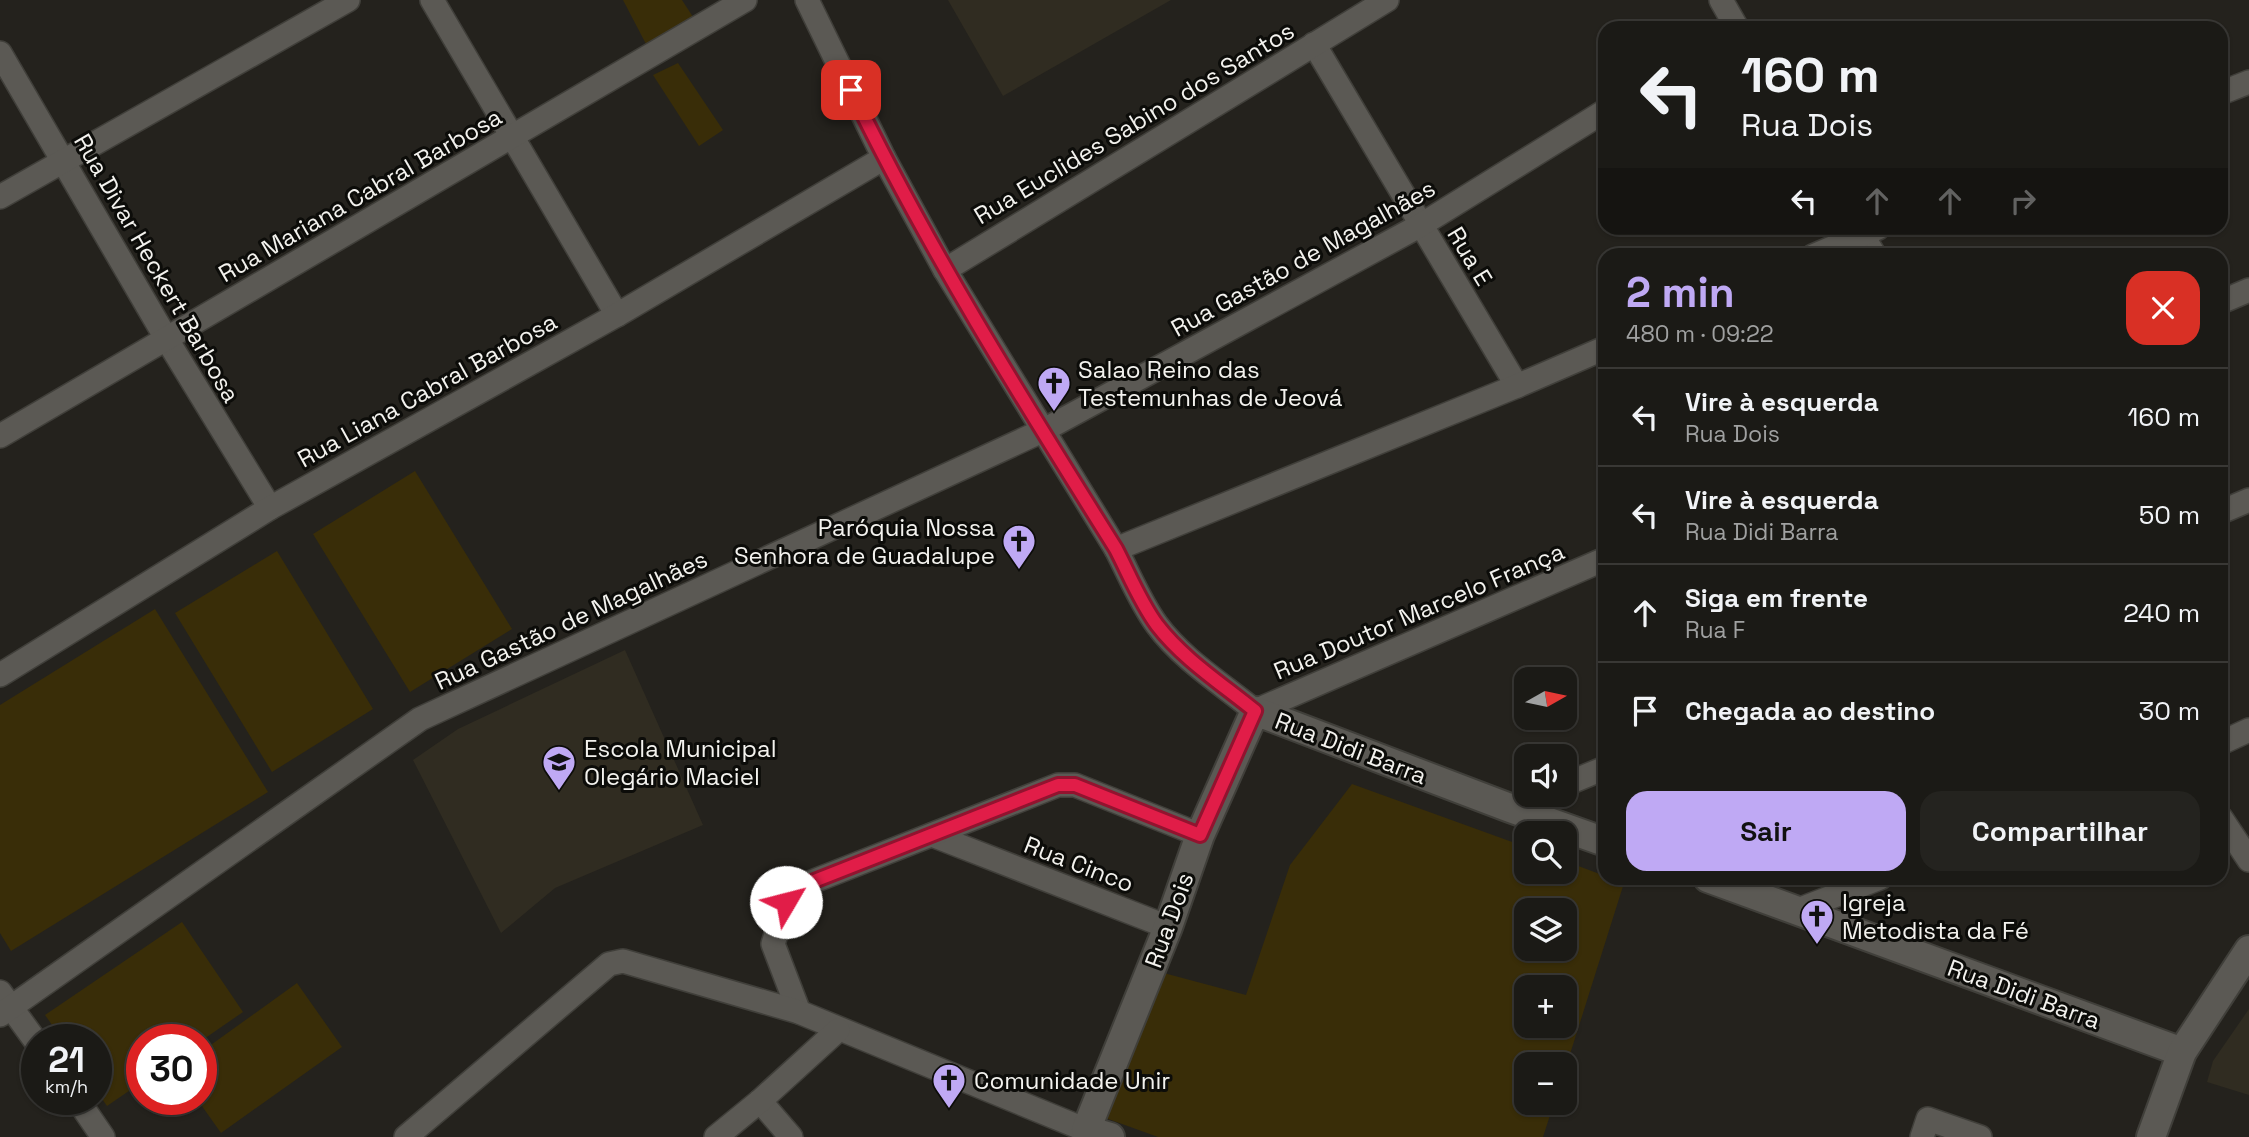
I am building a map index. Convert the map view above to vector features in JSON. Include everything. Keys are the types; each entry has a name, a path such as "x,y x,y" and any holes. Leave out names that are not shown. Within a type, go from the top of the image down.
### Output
{"street":[{"path":"0,198 348,0"},
{"path":"432,0 617,315"},
{"name":"Rua Mariana Cabral Barbosa","path":"0,436 746,0"},
{"name":"Rua Didi Barra","path":"807,0 884,158 945,270 1116,549 1158,626 1186,655 1255,711 1598,839"},
{"name":"Rua Euclides Sabino dos Santos","path":"945,270 1387,0"},
{"path":"1721,0 1733,21"},
{"name":"Rua E","path":"1314,44 1517,386"},
{"name":"Rua Divar Heckert Barbosa","path":"0,54 166,338 270,508"},
{"path":"2228,90 2249,82"},
{"name":"Rua Gastão de Magalhães","path":"4,1004 420,719 1042,431 1421,225 1598,115"},
{"name":"Rua Liana Cabral Barbosa","path":"0,675 270,508 617,315 884,158"},
{"path":"1829,248 1856,235"},
{"path":"2228,299 2249,290"},
{"path":"1116,549 1598,351"},
{"path":"2228,509 2249,500"},
{"name":"Rua Doutor Marcelo França","path":"1255,711 1598,562"},
{"name":"Rua Dois","path":"1095,1135 1200,835 1255,711"},
{"path":"2228,740 2249,730"},
{"path":"1577,780 1598,771"},
{"path":"799,1012 773,944 786,902 809,883 1058,785 1075,785 1200,835"},
{"path":"1510,808 1514,806"},
{"path":"2228,828 2249,860"},
{"name":"Rua Cinco","path":"932,835 1168,927"},
{"name":"Rua Didi Barra","path":"1728,885 2182,1052"},
{"path":"1798,910 1862,885"},
{"path":"2151,1137 2182,1052 2249,950"},
{"path":"406,1137 609,964 623,961 799,1012 1095,1135"},
{"path":"4,1004 21,1024"},
{"path":"716,1137 838,1030"},
{"path":"760,1101 791,1137"},
{"path":"84,1115 91,1132"},
{"path":"1925,1128 1980,1137"}],"shaded area":[{"path":"623,0 682,0 693,17 646,44"},
{"path":"948,0 1171,0 1003,96"},
{"path":"678,63 723,130 699,146 653,75"},
{"path":"415,471 512,629 410,692 313,534"},
{"path":"277,551 373,709 272,772 175,613"},
{"path":"155,609 268,792 11,951 0,933 0,705"},
{"name":"Escola Municipal Olegário Maciel","path":"625,650 703,825 555,888 501,933 413,760 458,729"},
{"path":"1352,784 1514,843 1514,884 1577,884 1577,866 1598,873 1598,885 1623,885 1577,1032 1577,975 1514,975 1514,1038 1575,1038 1571,1052 1514,1052 1514,1115 1550,1115 1543,1137 1158,1137 1100,1116 1160,972 1246,995 1290,865"},
{"path":"182,922 243,1012 217,1030 217,1024 126,1024 126,1093 112,1103 112,1024 51,1024 45,1015"},
{"path":"297,983 342,1047 221,1133 208,1115 217,1115 217,1040"},
{"path":"2249,1009 2249,1095 2207,1082 2213,1061"}],"place":[{"name":"Salao Reino das Testemunhas de Jeová","path":"1054,413"},
{"name":"Paróquia Nossa Senhora de Guadalupe","path":"1019,571"},
{"name":"Escola Municipal Olegário Maciel","path":"559,792"},
{"name":"Igreja Metodista da Fé","path":"1817,946"},
{"name":"Comunidade Unir","path":"949,1110"}],"route":[{"path":"786,902 809,883 1058,785 1075,785 1200,835 1255,711 1186,655 1158,626 1116,549 945,270 884,158 851,90"}]}
